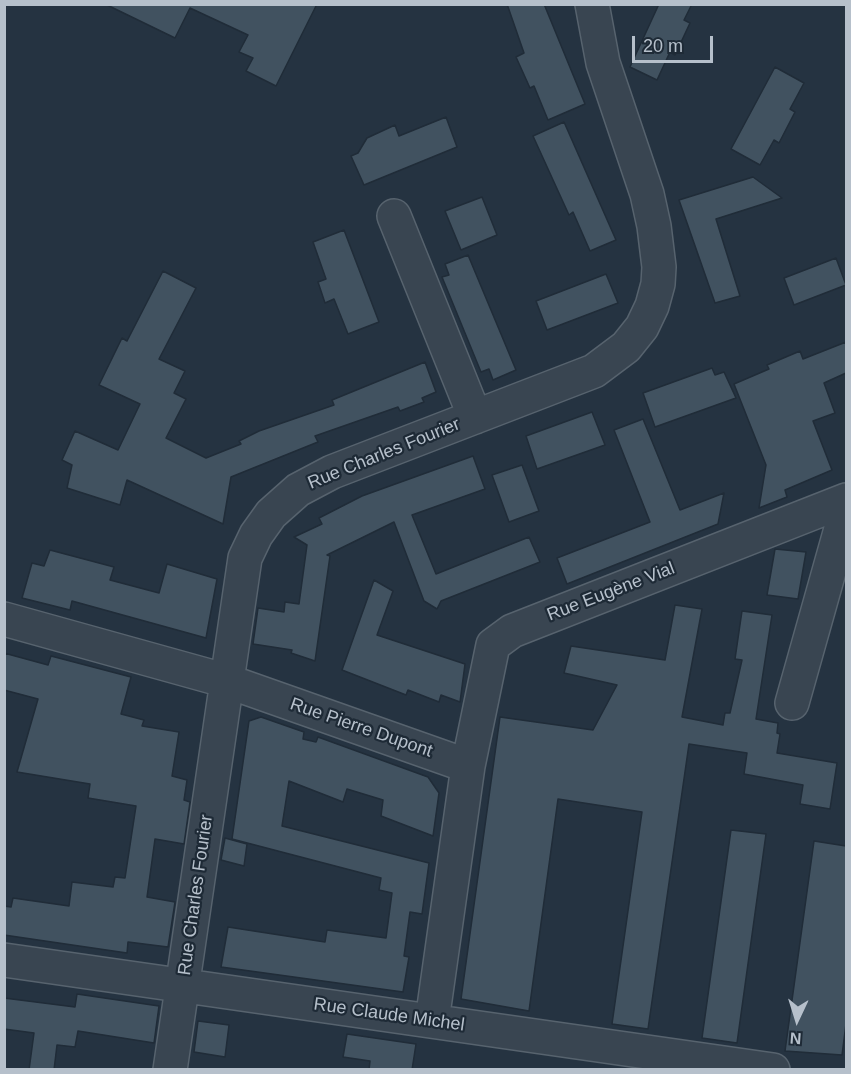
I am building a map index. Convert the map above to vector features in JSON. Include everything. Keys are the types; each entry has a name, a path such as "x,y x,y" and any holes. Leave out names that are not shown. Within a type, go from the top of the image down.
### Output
{"street":[{"name":"Rue Charles Fourier","path":"170,1070 245,558 256,535 271,514 298,489 332,472 594,371 626,347 642,327 652,306 658,276 654,226 647,194 603,63 592,4"},
{"path":"394,216 475,417"},
{"name":"Rue Eugène Vial","path":"468,766 493,645 512,631 846,500"},
{"path":"792,703 846,511"},
{"name":"Rue Pierre Dupont","path":"4,619 227,681 468,766"},
{"path":"432,1021 468,766"},
{"name":"Rue Claude Michel","path":"4,960 773,1070"}],"building":[{"path":"105,4 317,4 276,86 246,71 253,58 239,52 248,35 190,8 175,38"},
{"path":"507,4 544,4 585,104 548,120 534,86 530,88 516,57 524,53"},
{"path":"659,4 692,4 684,20 690,23 675,55 670,52 657,80 630,67"},
{"path":"775,67 804,83 790,109 795,112 779,143 774,140 760,165 731,149"},
{"path":"446,117 457,147 364,185 351,156 358,153 367,138 395,125 399,136"},
{"path":"564,122 616,240 590,251 573,212 569,215 533,136"},
{"path":"753,177 782,198 716,219 740,296 715,303 679,200"},
{"path":"482,197 497,235 461,250 445,211"},
{"path":"344,230 379,322 348,334 334,299 325,303 318,282 326,279 313,242"},
{"path":"468,255 516,370 493,380 489,369 481,372 442,277 449,275 445,264"},
{"path":"836,258 846,285 794,305 784,278"},
{"path":"163,271 196,288 159,359 185,371 174,393 186,399 166,438 206,458 241,444 239,441 259,431 334,405 332,400 425,362 436,392 422,398 424,402 400,411 398,407 315,436 318,442 231,477 223,524 127,480 120,505 67,488 72,465 62,460 75,431 118,450 140,404 99,385 122,338 127,341"},
{"path":"606,274 618,303 547,330 536,301"},
{"path":"846,342 846,373 824,383 835,413 813,421 832,470 785,490 787,497 759,508 766,465 734,384 769,369 767,365 800,351 803,359"},
{"path":"712,368 715,375 724,372 736,398 655,427 643,393"},
{"path":"592,412 605,445 537,469 526,436"},
{"path":"643,419 680,510 724,493 718,524 567,584 557,558 650,522 614,430"},
{"path":"473,456 485,489 412,515 436,574 529,537 540,562 441,601 437,609 424,601 394,522 327,555 330,556 315,661 291,653 292,650 253,644 258,608 284,612 285,602 299,604 307,545 294,537 322,524 319,518 362,496"},
{"path":"522,465 539,511 509,522 492,475"},
{"path":"775,549 806,552 798,599 767,595"},
{"path":"50,550 114,567 110,580 159,593 167,564 217,579 206,638 72,601 70,610 22,598 32,563 44,566"},
{"path":"374,580 393,591 377,635 465,664 460,702 441,695 439,702 408,690 406,695 342,670"},
{"path":"675,605 702,609 682,717 723,725 725,713 730,713 742,660 735,659 742,611 772,615 756,719 778,723 777,733 780,734 777,753 837,763 830,809 800,804 803,785 744,774 747,753 689,744 648,1029 612,1024 642,812 558,799 529,1011 461,999 500,717 593,730 617,685 564,673 571,646 665,660"},
{"path":"4,653 48,665 51,656 131,677 121,714 144,720 142,726 179,732 172,776 187,780 184,800 190,802 184,844 155,839 147,897 175,902 168,947 128,942 127,953 4,935 4,906 11,907 13,898 69,906 72,882 113,887 115,877 125,878 136,806 88,798 90,784 17,772 38,699 4,690"},
{"path":"261,717 304,732 303,739 316,742 318,737 428,777 439,793 433,836 381,816 383,800 347,789 343,802 289,781 282,826 429,863 422,914 410,912 404,956 409,957 403,992 221,967 228,927 325,942 327,930 386,938 392,893 379,890 381,878 232,839 249,721"},
{"path":"731,830 766,834 737,1043 702,1038"},
{"path":"225,838 247,844 244,866 221,860"},
{"path":"814,841 846,846 846,1024 842,1055 785,1051"},
{"path":"77,994 159,1006 154,1043 78,1031 75,1047 57,1045 54,1070 29,1070 34,1033 4,1029 4,998 75,1007"},
{"path":"198,1021 229,1025 225,1057 194,1052"},
{"path":"347,1034 416,1044 412,1070 369,1070 370,1061 343,1057"}]}
